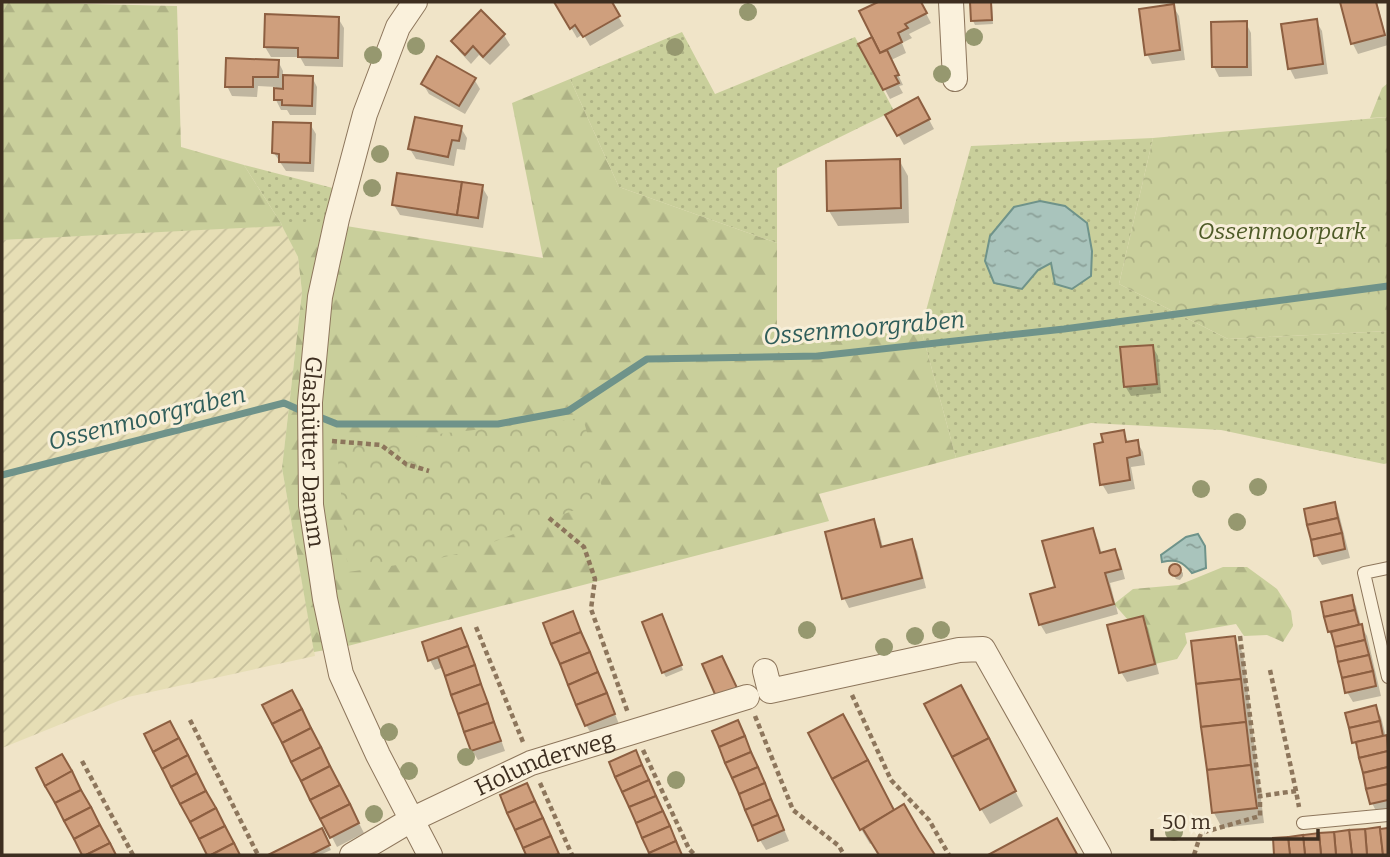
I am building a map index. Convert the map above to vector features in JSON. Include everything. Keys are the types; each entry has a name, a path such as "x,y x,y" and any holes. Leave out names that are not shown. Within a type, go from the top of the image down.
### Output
{"street":[{"name":"Glashütter Damm","path":"415,2 398,27 365,114 337,219 320,297 310,402 311,505 325,599 341,674 378,755 430,855"},
{"path":"951,2 955,79"},
{"path":"765,671 770,691 959,650 984,649 1099,855"},
{"name":"Holunderweg","path":"352,855 411,820 531,763 747,697"}],"lane":[{"path":"1388,568 1364,573 1388,677"},
{"path":"1303,823 1388,815"}],"path":[{"path":"310,440 381,445 406,464 429,471"},
{"path":"549,518 584,547 595,579 591,609 635,731 689,849 695,855"},
{"path":"475,627 572,855"},
{"path":"1194,855 1202,833 1260,816 1260,796 1240,636"},
{"path":"1270,670 1303,823"},
{"path":"843,675 891,780 929,820 949,855"},
{"path":"747,697 793,810 839,846 844,855"},
{"path":"190,720 258,855"},
{"path":"82,761 133,855"},
{"path":"1260,796 1296,791"}],"shaded area":[{"path":"282,225 298,257 302,292 282,468 315,656 128,697 2,748 2,240"}],"green space":[{"path":"2,2 177,6 181,147 244,165 282,225 340,225 543,258 512,103 570,79 619,187 777,243 777,345 921,329 956,458 819,494 829,521 344,647 314,652 282,468 302,292 298,257 282,226 2,240","holes":["336,437 411,437 605,498"]},
{"path":"682,32 715,94 855,37 893,109 777,168 777,243 619,187 570,79"},
{"path":"1388,83 1388,117 1370,118 1382,88"},
{"name":"Ossenmoorpark","path":"1388,117 1388,331 1228,339 1119,284 1153,138"},
{"path":"1153,138 1119,284 1228,339 1388,331 1388,463 1221,430 1091,423 956,458 921,329 971,146"},
{"path":"244,165 348,192 340,225 282,225"},
{"path":"583,418 605,498 473,550 432,560 348,572 336,437 411,437"},
{"path":"1223,567 1247,567 1277,589 1291,611 1293,626 1283,642 1267,635 1244,636 1236,624 1185,633 1187,643 1177,659 1155,664 1143,616 1128,620 1114,604 1133,589 1179,585"}],"water":[{"path":"1040,201 1065,206 1087,223 1092,251 1091,276 1072,289 1055,284 1051,263 1038,270 1022,289 994,283 985,261 990,236 1014,207"},
{"path":"1198,534 1205,546 1206,568 1192,573 1179,562 1162,562 1161,555 1186,537"}],"building":[{"path":"554,2 612,2 620,16 583,37 575,25 570,29"},
{"path":"878,2 921,2 927,13 905,24 908,28 898,33 902,42 880,53 859,11"},
{"path":"970,2 991,2 992,20 971,21"},
{"path":"1340,2 1376,2 1385,35 1351,44"},
{"path":"1174,4 1180,50 1145,55 1139,9"},
{"path":"481,10 505,34 483,57 473,46 465,55 451,41"},
{"path":"265,14 339,17 338,58 298,57 298,48 264,47"},
{"path":"1317,19 1323,64 1288,69 1281,24"},
{"path":"1247,21 1247,67 1212,67 1211,22"},
{"path":"872,37 880,53 887,50 899,75 895,76 899,83 883,90 858,44"},
{"path":"437,56 476,78 459,106 421,84"},
{"path":"226,58 279,60 278,77 253,77 253,87 225,87"},
{"path":"283,75 313,76 312,106 282,105 282,100 274,100 274,88 283,89"},
{"path":"918,97 930,119 897,136 885,115"},
{"path":"415,117 462,126 459,141 452,140 448,157 408,149"},
{"path":"273,122 311,123 310,163 279,162 279,154 272,153"},
{"path":"900,159 901,208 827,211 826,161"},
{"path":"397,173 462,182 457,215 392,205"},
{"path":"462,182 483,185 478,218 457,215"},
{"path":"1153,345 1157,384 1124,387 1120,347"},
{"path":"1124,430 1126,442 1138,440 1140,455 1127,458 1130,480 1100,485 1094,444 1103,442 1101,434"},
{"path":"1335,502 1338,518 1307,525 1304,509"},
{"path":"1338,518 1342,533 1311,540 1307,525"},
{"path":"874,519 881,547 912,539 922,578 842,599 825,532"},
{"path":"1093,528 1100,553 1115,549 1121,569 1105,573 1114,604 1039,625 1030,594 1055,587 1042,541"},
{"path":"1342,533 1345,549 1314,556 1311,540"},
{"path":"1170,565 1180,565 1180,575 1170,575"},
{"path":"1352,595 1355,610 1324,617 1321,602"},
{"path":"1355,610 1359,625 1328,632 1324,617"},
{"path":"573,611 581,632 551,644 543,623"},
{"path":"662,614 682,665 662,673 642,622"},
{"path":"1143,616 1155,664 1119,673 1107,625"},
{"path":"1362,624 1365,640 1335,647 1331,632"},
{"path":"461,628 468,646 428,661 422,642"},
{"path":"581,632 590,652 560,664 551,644"},
{"path":"1235,636 1241,679 1196,684 1191,641"},
{"path":"1365,640 1369,655 1338,662 1335,647"},
{"path":"468,646 475,665 445,676 438,657"},
{"path":"590,652 598,672 568,685 560,664"},
{"path":"1369,655 1373,671 1342,678 1338,662"},
{"path":"722,656 738,690 717,699 702,664"},
{"path":"475,665 481,684 451,695 445,676"},
{"path":"1373,671 1376,686 1345,693 1342,678"},
{"path":"598,672 607,693 576,705 568,685"},
{"path":"1241,679 1246,722 1201,727 1196,684"},
{"path":"481,684 488,703 458,714 451,695"},
{"path":"961,685 989,738 952,757 924,704"},
{"path":"292,690 302,709 272,724 262,705"},
{"path":"607,693 615,714 585,726 576,705"},
{"path":"488,703 494,722 464,732 458,714"},
{"path":"1376,705 1380,721 1349,728 1345,713"},
{"path":"302,709 311,728 282,743 272,724"},
{"path":"843,714 868,760 832,779 808,733"},
{"path":"738,720 745,736 719,747 712,731"},
{"path":"170,721 179,738 153,752 144,734"},
{"path":"1380,721 1383,736 1352,743 1349,728"},
{"path":"494,722 501,741 471,751 464,732"},
{"path":"1246,722 1251,765 1207,770 1201,727"},
{"path":"311,728 321,747 291,762 282,743"},
{"path":"1387,735 1388,751 1359,758 1356,742"},
{"path":"745,736 751,752 725,763 719,747"},
{"path":"179,738 188,755 162,769 153,752"},
{"path":"989,738 1016,791 980,810 952,757"},
{"path":"321,747 330,766 301,781 291,762"},
{"path":"636,750 642,765 615,777 609,762"},
{"path":"1388,751 1388,767 1363,773 1359,758"},
{"path":"751,752 758,767 732,778 725,763"},
{"path":"62,754 72,771 45,786 36,768"},
{"path":"188,755 197,773 171,787 162,769"},
{"path":"868,760 894,810 860,830 832,779"},
{"path":"642,765 649,780 622,792 615,777"},
{"path":"1251,765 1257,808 1212,813 1207,770"},
{"path":"330,766 340,785 310,800 301,781"},
{"path":"758,767 765,783 739,794 732,778"},
{"path":"1388,767 1388,784 1366,789 1363,773"},
{"path":"72,771 81,790 55,803 45,786"},
{"path":"197,773 206,791 180,804 171,787"},
{"path":"649,780 656,796 629,807 622,792"},
{"path":"527,783 535,801 507,813 500,795"},
{"path":"765,783 771,799 745,810 739,794"},
{"path":"1388,784 1388,800 1370,804 1366,789"},
{"path":"340,785 350,804 320,819 310,800"},
{"path":"81,790 91,807 64,821 55,803"},
{"path":"206,791 216,808 190,822 180,804"},
{"path":"656,796 663,811 636,823 629,807"},
{"path":"771,799 778,815 752,826 745,810"},
{"path":"535,801 543,818 515,830 507,813"},
{"path":"350,804 359,823 330,838 320,819"},
{"path":"904,804 935,855 879,855 863,829"},
{"path":"91,807 100,825 74,839 64,821"},
{"path":"216,808 225,826 199,839 190,822"},
{"path":"663,811 670,826 642,838 636,823"},
{"path":"778,815 784,830 758,841 752,826"},
{"path":"543,818 551,836 523,848 515,830"},
{"path":"1057,818 1077,854 988,855"},
{"path":"100,825 110,843 82,855 74,839"},
{"path":"225,826 234,843 207,855 199,839"},
{"path":"670,826 676,841 649,853 642,838"},
{"path":"1380,827 1383,855 1367,855 1365,829"},
{"path":"322,828 330,845 310,855 268,855"},
{"path":"1388,828 1388,855 1383,855 1380,829"},
{"path":"1365,829 1367,855 1352,855 1349,830"},
{"path":"1349,830 1352,855 1336,855 1334,832"},
{"path":"1334,832 1336,855 1321,855 1319,833"},
{"path":"1319,833 1321,855 1305,855 1303,835"},
{"path":"1303,835 1305,855 1290,855 1288,837"},
{"path":"551,836 559,854 526,855 523,848"},
{"path":"1288,837 1290,855 1274,855 1273,838"},
{"path":"676,841 682,855 649,853"},
{"path":"110,843 116,855 86,855"},
{"path":"234,843 240,855 211,855"}],"waterway":[{"name":"Ossenmoorgraben","path":"317,416 337,424 498,424 568,411 647,359 818,356 1064,329 1388,286"},
{"name":"Ossenmoorgraben","path":"2,475 284,403 302,411"}]}
